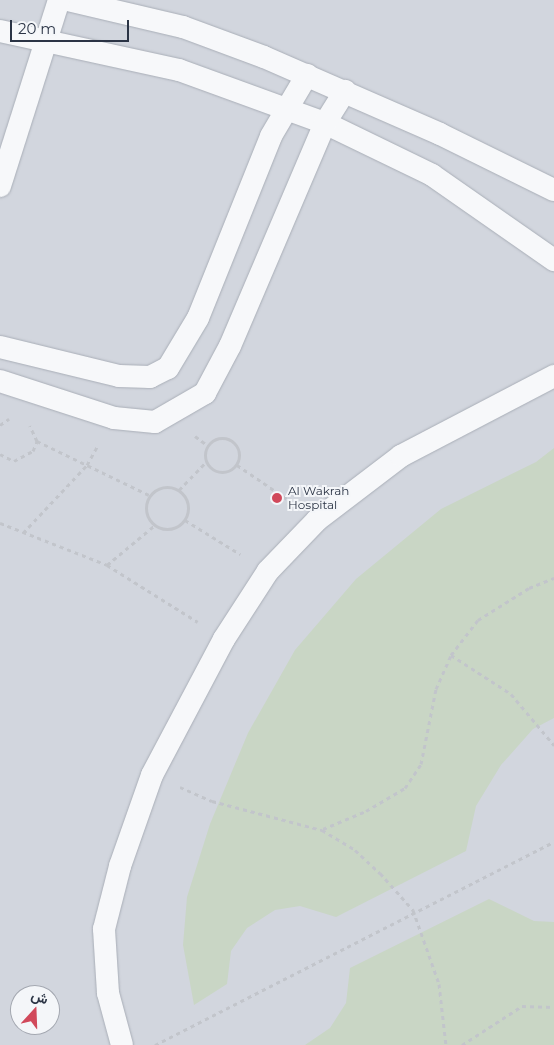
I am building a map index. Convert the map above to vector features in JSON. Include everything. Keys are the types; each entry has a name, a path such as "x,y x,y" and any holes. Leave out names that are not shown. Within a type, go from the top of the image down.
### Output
{"lane":[{"path":"0,186 45,38 59,0"},
{"path":"68,0 183,27 307,75 554,190"},
{"path":"0,31 45,38 179,70 325,123 432,175 554,260"},
{"path":"0,347 118,376 150,376 168,368 198,318 284,108 307,75"},
{"path":"0,381 114,418 155,422 205,393 230,346 325,123 344,91"},
{"path":"122,1045 108,993 104,929 120,866 152,775 224,639 268,571 316,520 402,456 554,376"}],"path":[{"path":"0,425 17,418"},
{"path":"23,533 87,465 114,418"},
{"path":"27,422 37,441 149,495"},
{"path":"179,490 206,462 207,445 223,437 238,447 237,465"},
{"path":"0,462 2,456 25,459 37,441"},
{"path":"206,462 220,473 237,465"},
{"path":"237,465 316,520"},
{"path":"158,488 179,490 189,509 185,520 166,529 155,525 148,517 149,495 158,488"},
{"path":"185,520 268,571"},
{"path":"0,523 107,565 224,639"},
{"path":"107,565 155,525"},
{"path":"322,830 366,811 405,788 421,764 436,689 451,655 478,620 529,588 554,578"},
{"path":"451,655 511,694 554,745"},
{"path":"152,775 212,801 322,830 356,850 413,910 439,984 446,1045"},
{"path":"155,1045 413,910 554,842"},
{"path":"462,1045 522,1006 554,1007"}],"shaded area":[{"name":"Al Wakrah Hospital","path":"0,0 554,0 554,1045 0,1045"}],"green space":[{"path":"554,448 554,718 533,729 501,765 476,806 466,851 336,917 300,906 275,910 247,928 231,951 227,984 194,1005 183,945 187,897 210,824 248,733 295,650 356,579 441,509 536,462"},
{"path":"489,899 534,921 554,922 554,1045 305,1045 330,1028 346,1003 350,968"}],"place":[{"name":"Al Wakrah Hospital","path":"277,498"}]}
